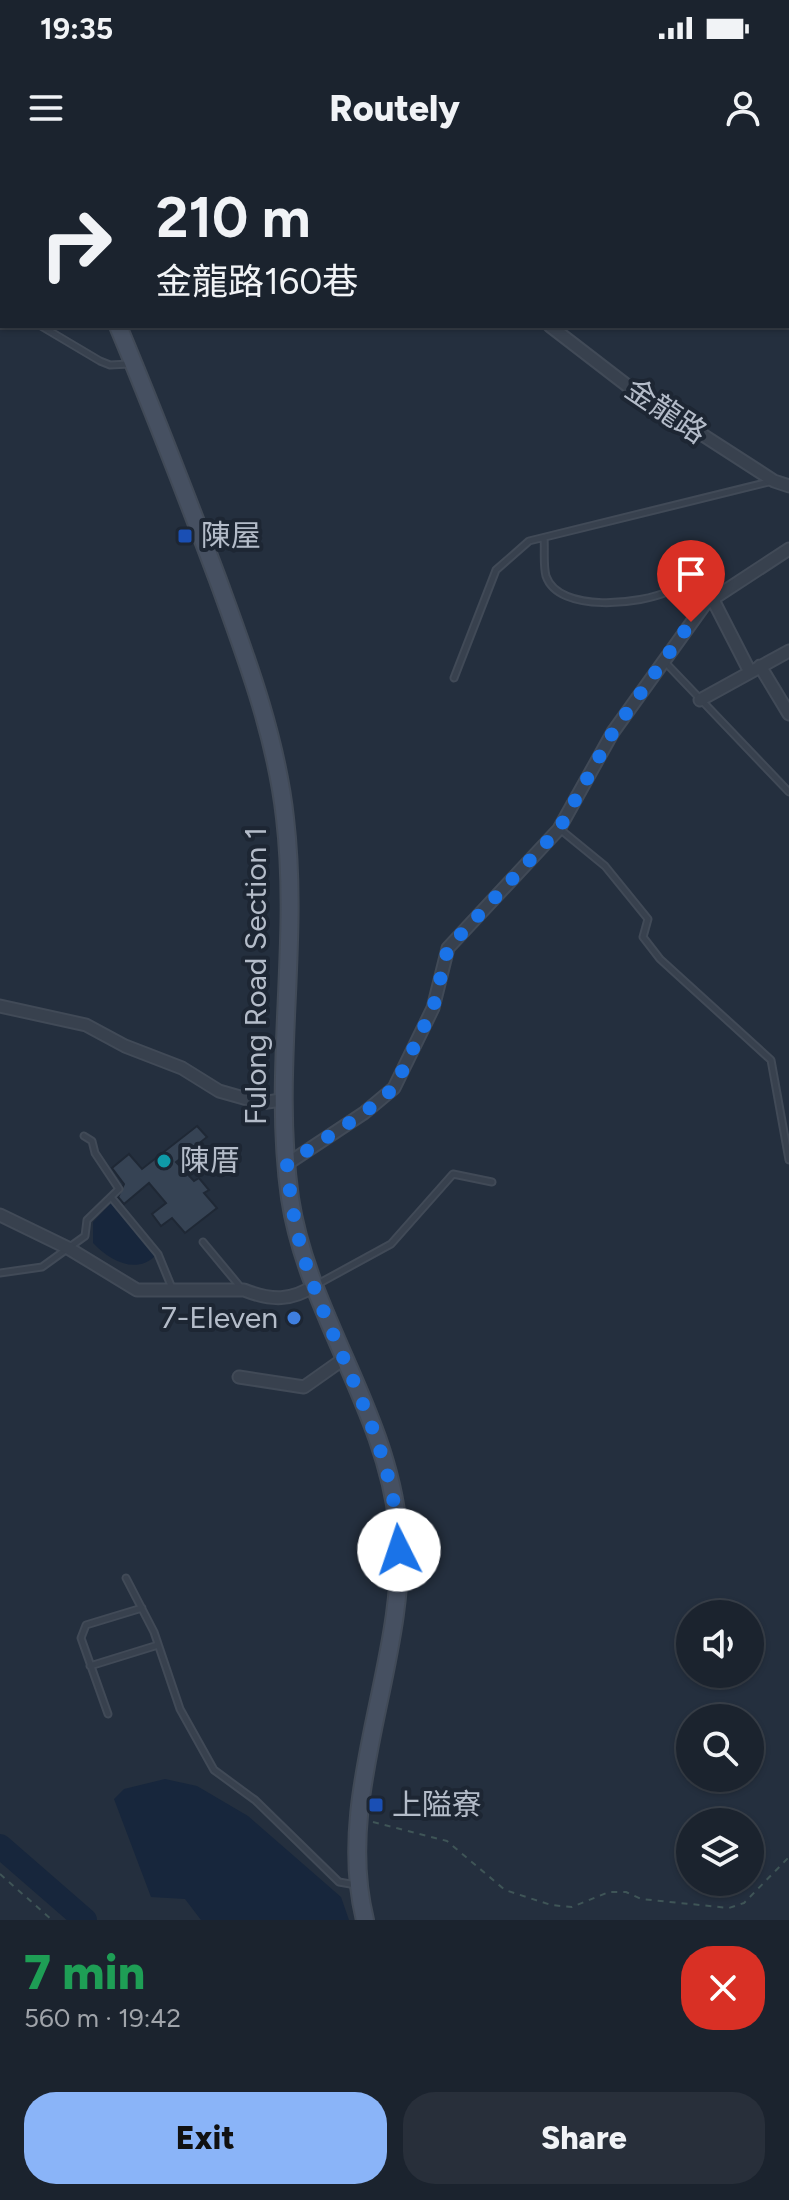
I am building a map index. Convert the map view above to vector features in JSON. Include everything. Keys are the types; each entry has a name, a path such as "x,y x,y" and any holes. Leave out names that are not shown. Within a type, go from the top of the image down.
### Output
{"main road":[{"name":"Fulong Road Section 1","path":"119,328 242,645 276,770 285,818 288,877 281,1100 290,1201 305,1261 381,1451 393,1493 398,1529 396,1611 360,1819 365,1920"}],"street":[{"name":"金龍路","path":"553,328 633,390 774,481 789,486"},
{"path":"287,1164 364,1113 394,1088 433,1008 448,948 559,829 613,732 662,660 712,598 789,549"},
{"path":"712,598 755,669 789,714"},
{"path":"700,700 789,651"},
{"path":"0,1006 86,1025 125,1046 182,1068 219,1091 261,1103 281,1100"},
{"path":"0,1215 68,1248 137,1290 174,1293 242,1290 261,1297 287,1299 316,1285"},
{"path":"239,1377 304,1387 345,1358"}],"lane":[{"path":"44,328 100,361 110,365 134,364"},
{"path":"454,678 496,570 529,541 774,481"},
{"path":"544,538 546,576 559,592 577,599 625,604 649,601 669,591"},
{"path":"662,660 789,792"},
{"path":"559,829 605,866 648,919 643,937 660,959 771,1060 789,1160"},
{"path":"0,1273 42,1267 85,1236 87,1220 119,1189 95,1153 92,1141 84,1136"},
{"path":"316,1285 391,1244 453,1174 492,1182"},
{"path":"111,1197 158,1254 174,1293"},
{"path":"203,1242 242,1290"},
{"path":"126,1578 158,1645 180,1709 214,1770 255,1800 339,1882 361,1886"},
{"path":"108,1714 81,1638 86,1625 142,1608"},
{"path":"90,1666 158,1645"}],"path":[{"path":"360,1819 447,1841 505,1890 551,1905 572,1907 609,1892 670,1903 729,1908 744,1903 789,1857"},
{"path":"0,1874 52,1920"}],"water":[{"path":"111,1203 155,1256 148,1262 123,1263 93,1243 93,1222"},
{"path":"165,1779 197,1786 248,1816 341,1897 349,1920 201,1920 185,1899 151,1897 114,1799 124,1789"}],"building":[{"path":"197,1126 207,1137 176,1162 194,1181 199,1178 209,1190 204,1193 217,1208 185,1233 172,1218 161,1226 152,1214 166,1203 149,1183 124,1204 118,1197 124,1184 112,1168 129,1154 142,1169"}],"waterway":[{"path":"0,1846 85,1920"}],"place":[{"name":"陳屋","path":"185,536"},
{"name":"陳厝","path":"164,1161"},
{"name":"7-Eleven","path":"294,1318"},
{"name":"上隘寮","path":"376,1805"}],"route":[{"path":"399,1550 393,1493 381,1451 305,1261 290,1201 287,1164 364,1113 394,1088 433,1008 448,948 548,844 613,732 691,622"}]}
